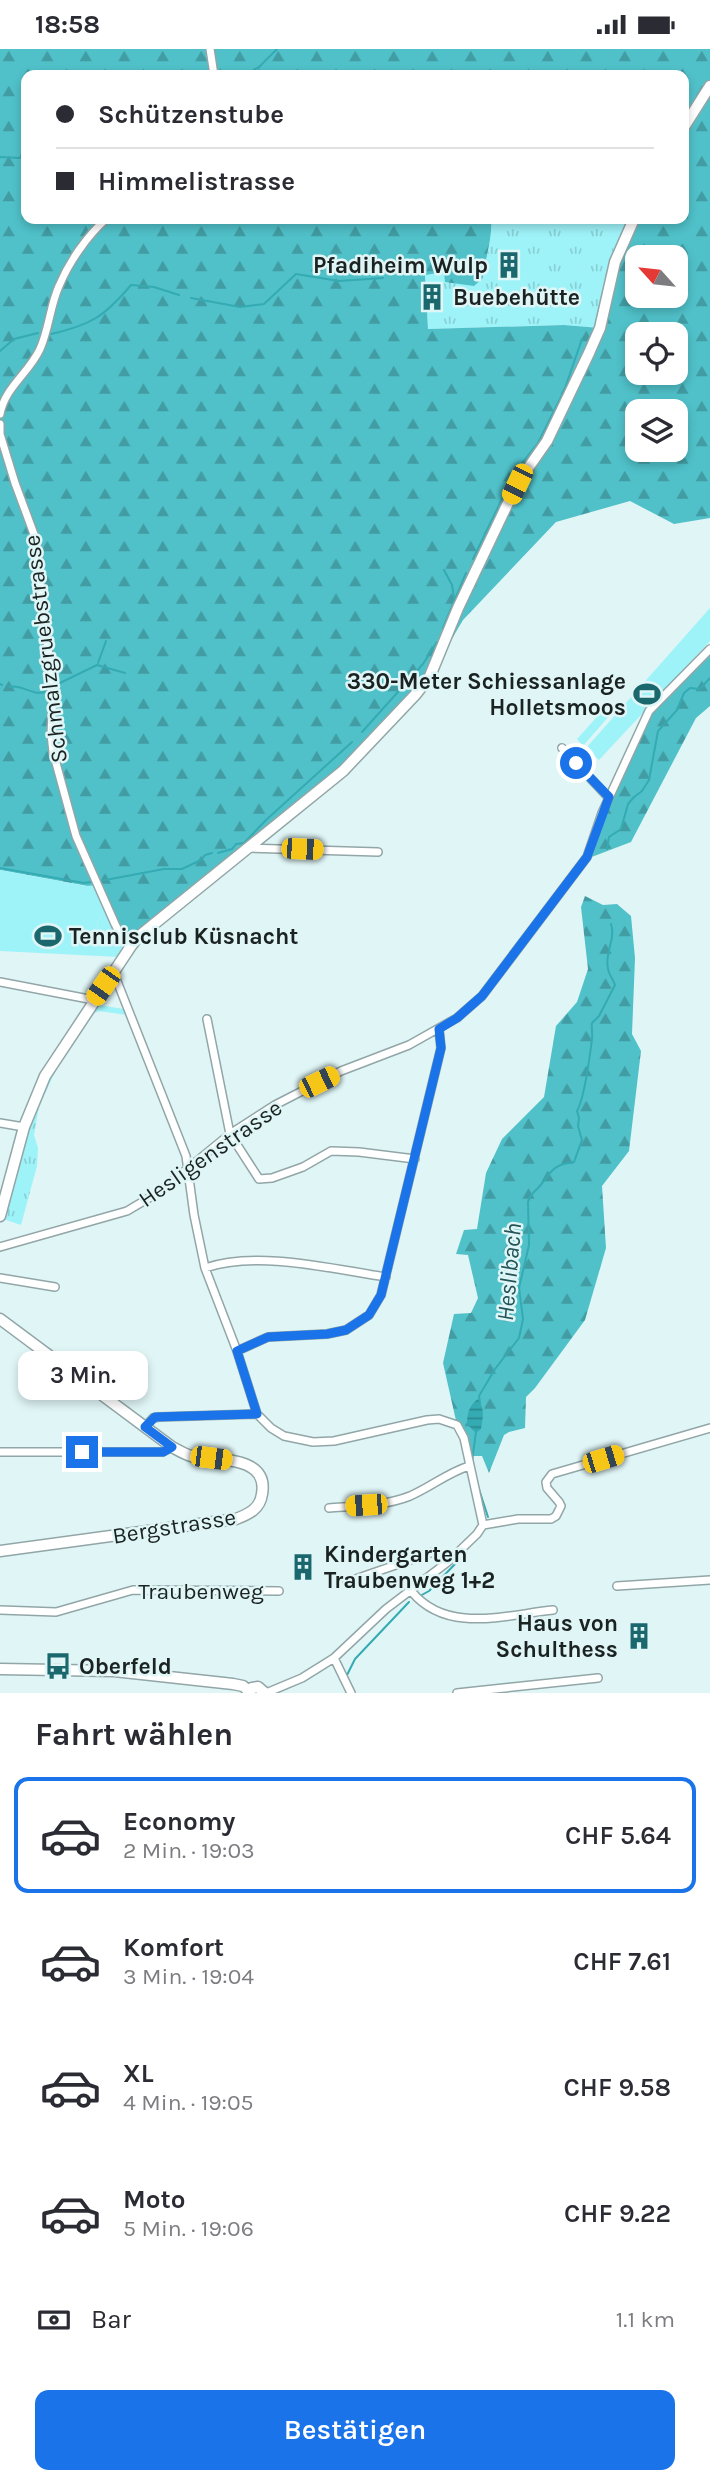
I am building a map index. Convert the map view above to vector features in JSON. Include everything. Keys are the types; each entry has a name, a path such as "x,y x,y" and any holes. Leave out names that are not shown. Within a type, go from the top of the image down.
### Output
{"street":[{"path":"210,49 213,70"},
{"path":"689,119 710,86"},
{"path":"0,414 7,393 41,347 58,286 83,244 101,224"},
{"path":"0,1216 24,1127 45,1076 93,1000 138,937 343,771 430,676 458,608 517,484 547,441 589,353 600,328 617,254 632,224"},
{"name":"Schmalzgruebstrasse","path":"0,424 15,484 35,537 38,553 53,689 53,752 81,849 122,938 131,946"},
{"name":"Hesligenstrasse","path":"0,1247 127,1211 159,1192 230,1134 296,1093 341,1071 408,1045 457,1018 482,996 587,857 609,797 649,711 710,649"},
{"path":"562,748 609,797"},
{"path":"247,848 378,852"},
{"path":"113,971 188,1167 205,1268 237,1351 257,1414 284,1436 313,1442 334,1441 427,1420 447,1421 457,1425 461,1431 483,1525"},
{"path":"0,982 93,1000"},
{"path":"207,1019 230,1134 259,1179 272,1178 303,1167 331,1151 415,1159"},
{"path":"237,1351 268,1337 327,1334 346,1330 369,1315 381,1295 415,1159 441,1048 439,1029"},
{"path":"0,1123 24,1127"},
{"path":"205,1268 218,1264 269,1261 386,1277"},
{"path":"0,1278 55,1287"},
{"name":"Bergstrasse","path":"0,1319 172,1447 190,1455 248,1465 262,1482 262,1496 256,1508 250,1514 236,1519 0,1551"},
{"path":"145,1427 153,1418 159,1416 257,1414"},
{"path":"0,1669 114,1671 233,1684 243,1686 249,1692 258,1687 265,1693 302,1678 334,1658 386,1609 449,1562 483,1525 518,1519 551,1519 556,1516 561,1506 547,1488 548,1478 552,1474 710,1428"},
{"path":"0,1452 163,1452 172,1447"},
{"path":"329,1508 374,1505 407,1497 446,1475 469,1466"},
{"path":"347,1581 433,1552 449,1562"},
{"path":"617,1586 710,1580"},
{"name":"Traubenweg","path":"0,1610 56,1612 133,1590 279,1591"},
{"path":"412,1592 421,1603 438,1613 462,1620 553,1610"},
{"path":"334,1658 351,1693"},
{"path":"457,1693 598,1678"}],"green space":[{"path":"0,49 710,49 710,518 674,524 630,501 556,522 463,620 437,664 341,766 131,946 93,887 0,870"},
{"path":"491,224 630,224 600,328 564,325 428,329 425,274 444,272 483,279"},
{"name":"330-Meter Schiessanlage Holletsmoos","path":"710,608 710,641 599,760 586,748"},
{"path":"710,656 710,706 696,718 631,842 589,858 606,811 653,709"},
{"path":"604,709 610,715 583,746 577,739"},
{"path":"0,870 86,886 97,885 108,909 98,920 97,938 107,939 115,935 123,948 119,957 0,951"},
{"path":"585,896 603,905 617,904 631,916 635,958 632,1034 641,1051 629,1151 602,1186 606,1248 585,1320 526,1397 525,1428 504,1435 489,1473 482,1456 467,1456 443,1363 454,1314 471,1313 478,1298 468,1255 456,1254 464,1230 477,1229 486,1173 502,1139 544,1097 556,1026 577,1002 588,969 581,907"},
{"path":"106,911 115,935 109,939 97,938 98,920"},
{"path":"99,1005 124,1009 127,1015 99,1011 93,1014 60,1061 39,1107 34,1135 38,1148 37,1166 21,1225 0,1218 24,1127 47,1079 91,1010"}],"shaded area":[{"path":"478,1399 483,1417 481,1429 476,1433 467,1424 467,1420 471,1407"}],"waterway":[{"path":"254,70 277,49"},
{"path":"0,157 20,158 21,156"},
{"path":"191,298 240,307 264,304 296,274 339,281 383,278"},
{"path":"51,334 77,327 96,318 131,285 154,287 179,295"},
{"path":"0,351 14,339 38,333"},
{"path":"473,559 515,472 538,443 564,391 582,339"},
{"path":"444,570 452,585 454,598"},
{"path":"443,628 466,573"},
{"path":"98,663 106,641"},
{"path":"362,732 423,664 437,642"},
{"path":"60,683 97,665 125,673"},
{"name":"Heslibach","path":"607,849 609,837 621,829 628,804 649,780 658,731 677,710 684,693 690,688 700,689 710,678"},
{"path":"9,687 45,692"},
{"path":"218,853 244,843 352,742"},
{"path":"100,881 164,869 182,869 212,853"},
{"path":"0,868 91,882"},
{"name":"Heslibach","path":"480,1403 479,1396 495,1369 519,1338 523,1319 519,1288 529,1245 528,1202 552,1171 560,1165 574,1162 582,1140 577,1111 586,1077 592,1023 599,1016 615,985 607,963 612,936 611,924"},
{"name":"Heslibach","path":"472,1461 476,1432"},
{"name":"Heslibach","path":"477,1483 488,1517"},
{"name":"Heslibach","path":"420,1596 429,1591 457,1562"},
{"name":"Heslibach","path":"347,1675 355,1659 409,1602"}],"place":[{"name":"Pfadiheim Wulp","path":"509,265"},
{"name":"Buebehütte","path":"432,297"},
{"name":"330-Meter Schiessanlage Holletsmoos","path":"647,694"},
{"name":"Tennisclub Küsnacht","path":"48,936"},
{"name":"Kindergarten Traubenweg 1+2","path":"303,1567"},
{"name":"Haus von Schulthess","path":"639,1636"},
{"name":"Oberfeld","path":"58,1666"}],"route":[{"path":"82,1452 163,1452 172,1447 145,1427 150,1420 159,1416 257,1414 237,1351 268,1337 327,1334 346,1330 369,1315 381,1295 415,1159 441,1048 439,1029 457,1018 482,996 587,857 609,797 576,763"}]}
